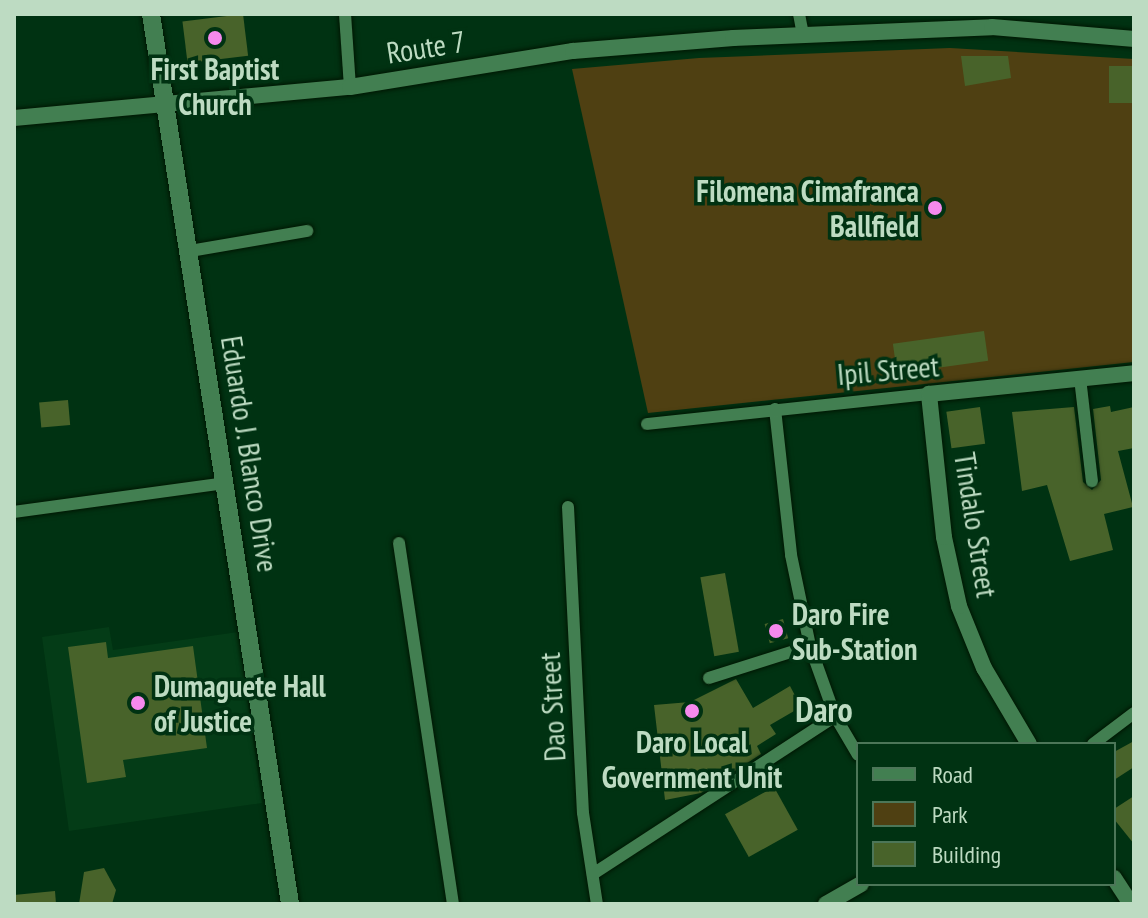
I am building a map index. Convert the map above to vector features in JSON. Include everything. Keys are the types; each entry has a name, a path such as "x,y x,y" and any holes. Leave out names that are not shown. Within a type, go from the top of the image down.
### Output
{"main road":[{"name":"Eduardo J. Blanco Drive","path":"151,14 290,904"}],"street":[{"path":"345,14 350,87"},
{"path":"799,14 803,34"},
{"name":"Route 7","path":"14,118 350,87 573,51 803,34 992,27 1134,39"},
{"path":"190,251 307,231"},
{"name":"Ipil Street","path":"647,424 1134,373"},
{"path":"1080,378 1092,481"},
{"name":"Tindalo Street","path":"929,394 944,537 959,606 984,668 1028,742"},
{"path":"775,409 791,555 810,646 835,716 856,752"},
{"path":"14,512 226,483"},
{"name":"Dao Street","path":"568,507 583,813 597,904"},
{"path":"399,543 453,904"},
{"path":"709,678 810,646"},
{"path":"1096,742 1134,713"},
{"path":"593,874 835,716"},
{"path":"1116,881 1131,904"},
{"path":"826,904 858,886"}],"shaded area":[{"path":"109,627 113,650 238,632 262,803 69,831 42,637"}],"green space":[{"path":"950,48 1134,59 1134,362 648,413 572,69 699,58"}],"building":[{"name":"First Baptist Church","path":"243,14 248,56 188,63 182,21"},
{"path":"961,56 1008,56 1011,78 965,86"},
{"path":"1109,66 1134,66 1134,103 1109,103"},
{"path":"984,331 988,361 897,374 893,344"},
{"path":"68,400 70,425 41,427 39,403"},
{"path":"1110,406 1111,412 1134,407 1134,448 1118,451 1133,507 1104,514 1113,550 1070,561 1047,485 1022,491 1012,412 1074,407 1083,482 1092,490 1101,480 1093,409"},
{"path":"980,407 985,444 951,448 946,412"},
{"path":"725,573 739,652 714,656 700,577"},
{"name":"Daro Fire Sub-Station","path":"783,619 788,638 770,643 765,624"},
{"name":"Dumaguete Hall of Justice","path":"106,642 108,658 193,646 207,748 123,760 126,777 87,783 68,647"},
{"path":"736,679 753,708 790,686 801,707 770,725 776,734 757,746 761,754 701,793 665,800 654,705 690,702"},
{"path":"1134,741 1134,767 1116,779 1116,751"},
{"path":"774,787 798,830 749,857 725,814"},
{"path":"1134,796 1134,844 1116,822 1116,808"},
{"path":"104,868 116,890 112,904 79,904 84,872"},
{"path":"55,891 56,904 14,904 14,895"}],"place":[{"name":"First Baptist Church","path":"215,38"},
{"name":"Filomena Cimafranca Ballfield","path":"935,208"},
{"name":"Daro Fire Sub-Station","path":"776,631"},
{"name":"Dumaguete Hall of Justice","path":"138,703"},
{"name":"Daro Local Government Unit","path":"692,711"}],"district":[{"name":"Daro","path":"824,710"}]}
